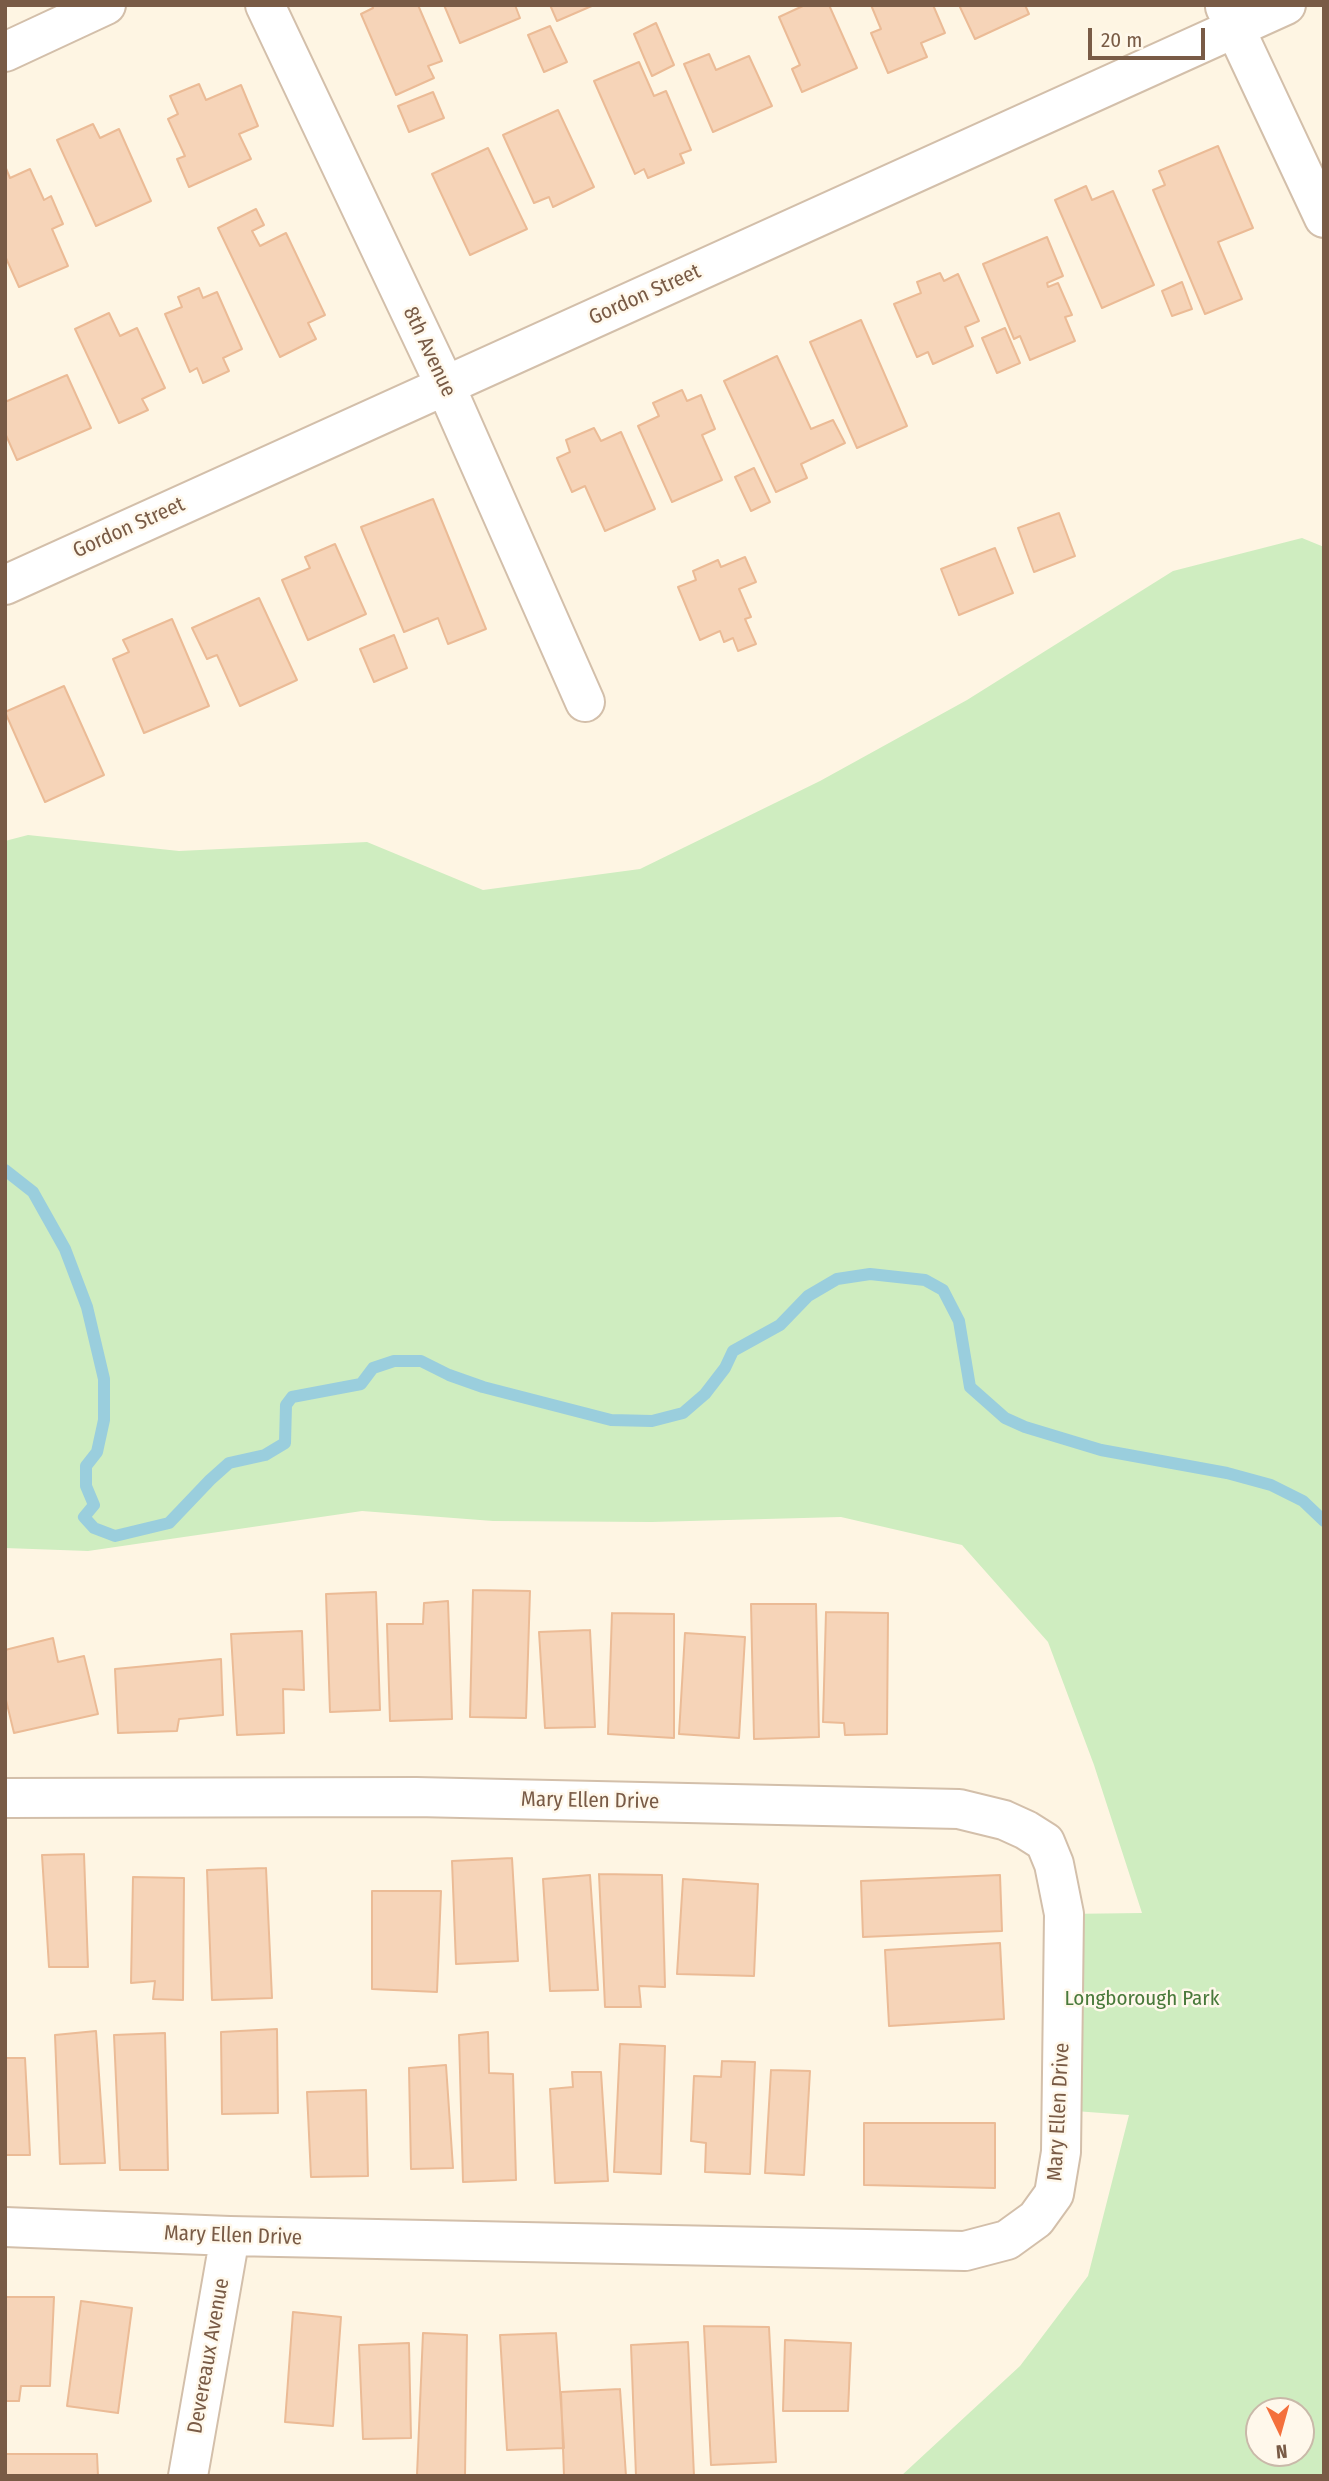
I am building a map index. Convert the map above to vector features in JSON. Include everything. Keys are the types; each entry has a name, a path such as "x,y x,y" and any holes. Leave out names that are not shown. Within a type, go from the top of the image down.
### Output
{"street":[{"path":"5,52 106,5"},
{"name":"8th Avenue","path":"265,5 445,385 584,702"},
{"name":"Gordon Street","path":"5,585 445,385 1230,17 1286,5"},
{"path":"1230,17 1324,218"},
{"name":"Mary Ellen Drive","path":"5,1798 416,1797 959,1809 1004,1820 1045,1842 1054,1864 1064,1913 1061,2152 1054,2194 1036,2219 1007,2240 965,2251 230,2236 5,2227"},
{"name":"Devereaux Avenue","path":"188,2476 230,2236"}],"green space":[{"name":"Longborough Park","path":"1302,538 1324,547 1324,2476 901,2476 1020,2366 1088,2276 1129,2115 1061,2110 1064,1914 1142,1913 1094,1765 1048,1642 962,1545 841,1517 652,1522 493,1521 362,1511 88,1551 5,1548 5,841 28,835 179,851 367,842 483,890 640,869 820,781 967,700 1173,571"}],"building":[{"path":"372,5 418,5 442,61 428,66 434,78 396,95 361,14 373,8"},
{"path":"444,5 515,5 520,18 460,43"},
{"path":"550,5 594,5 557,21"},
{"path":"805,5 829,5 857,68 802,92 792,69 800,65 779,17"},
{"path":"871,5 933,5 945,33 921,43 927,57 888,73 871,33 881,29"},
{"path":"959,5 1025,5 1029,14 975,39"},
{"path":"656,23 674,65 652,76 634,34"},
{"path":"550,26 567,62 544,72 528,35"},
{"path":"709,54 716,70 749,56 772,106 713,132 684,64"},
{"path":"639,62 654,96 666,91 691,150 680,154 684,163 648,178 644,169 635,174 594,81"},
{"path":"199,84 206,100 241,85 258,126 239,134 251,159 189,187 177,159 185,156 168,119 178,114 170,96"},
{"path":"433,92 444,118 409,132 398,106"},
{"path":"558,110 594,187 553,207 549,197 534,203 503,135"},
{"path":"93,124 100,138 119,129 151,201 96,226 57,140"},
{"path":"1218,146 1253,228 1218,242 1242,299 1205,314 1153,190 1165,185 1159,171"},
{"path":"488,148 527,229 470,255 432,174"},
{"path":"5,166 10,178 30,169 44,200 51,196 63,224 52,229 68,266 19,287 5,256"},
{"path":"1086,186 1092,200 1113,191 1154,285 1102,308 1055,200"},
{"path":"256,209 264,225 252,231 260,246 286,233 325,315 308,323 316,339 280,357 218,228"},
{"path":"1047,237 1063,276 1047,283 1048,287 1058,283 1072,315 1065,317 1075,341 1030,360 1020,336 1014,339 983,264"},
{"path":"940,273 944,281 958,274 979,321 965,327 973,346 933,364 928,352 917,357 894,304 921,293 917,282"},
{"path":"1182,282 1192,309 1172,316 1162,291"},
{"path":"199,288 203,298 217,292 242,349 223,358 229,371 203,383 197,368 190,372 165,314 182,307 178,297"},
{"path":"109,313 120,336 137,328 165,388 142,399 148,410 119,423 75,329"},
{"path":"861,320 907,426 857,448 810,342"},
{"path":"1005,328 1020,363 997,373 982,338"},
{"path":"777,356 811,429 833,420 845,443 801,464 807,478 776,492 724,381"},
{"path":"67,375 91,428 17,460 5,433 5,402"},
{"path":"682,390 687,401 701,395 715,429 702,435 722,480 672,502 638,426 659,416 653,403"},
{"path":"594,428 601,441 621,432 655,509 605,531 585,486 572,492 557,458 570,452 566,440"},
{"path":"754,468 770,502 751,511 735,477"},
{"path":"433,499 486,629 448,644 438,618 404,632 361,527"},
{"path":"1059,513 1075,556 1034,572 1018,528"},
{"path":"335,544 366,614 308,640 282,580 310,568 305,557"},
{"path":"995,548 1013,593 959,615 941,569"},
{"path":"745,557 756,582 739,589 751,617 745,619 756,644 738,651 733,638 724,642 720,631 700,640 678,587 696,580 693,571 718,560 721,567"},
{"path":"259,598 297,680 240,706 217,655 207,659 192,628"},
{"path":"172,619 209,706 144,733 113,659 129,652 123,640"},
{"path":"394,635 407,668 374,682 360,649"},
{"path":"64,686 104,775 45,802 5,712"},
{"path":"473,1590 530,1591 526,1718 470,1717"},
{"path":"376,1592 380,1710 330,1712 326,1594"},
{"path":"448,1601 452,1719 390,1721 387,1624 423,1624 424,1603"},
{"path":"751,1604 816,1604 819,1737 754,1739"},
{"path":"826,1612 888,1613 887,1734 845,1735 844,1723 823,1722"},
{"path":"612,1613 674,1614 674,1738 608,1734"},
{"path":"590,1630 595,1727 545,1728 539,1632"},
{"path":"302,1631 304,1690 283,1689 284,1733 237,1735 231,1634"},
{"path":"685,1633 745,1637 739,1738 679,1734"},
{"path":"53,1638 58,1662 84,1656 98,1714 14,1733 5,1696 5,1650"},
{"path":"221,1659 223,1715 179,1719 177,1731 118,1733 115,1669"},
{"path":"84,1854 88,1967 49,1967 42,1855"},
{"path":"512,1858 518,1961 456,1964 452,1861"},
{"path":"266,1868 272,1998 212,2000 207,1870"},
{"path":"599,1874 662,1875 665,1987 639,1986 641,2007 605,2007"},
{"path":"590,1875 598,1990 550,1991 543,1879"},
{"path":"1000,1875 1002,1931 863,1937 861,1881"},
{"path":"133,1877 184,1878 183,2000 153,1999 155,1981 131,1983"},
{"path":"683,1879 758,1884 754,1976 677,1974"},
{"path":"372,1891 441,1891 437,1992 372,1989"},
{"path":"1000,1943 1004,2019 889,2026 885,1950"},
{"path":"277,2029 278,2113 222,2114 221,2032"},
{"path":"96,2031 105,2163 60,2164 55,2035"},
{"path":"488,2032 489,2073 513,2074 516,2180 463,2182 459,2035"},
{"path":"165,2033 168,2170 120,2170 114,2035"},
{"path":"620,2044 665,2046 661,2174 614,2172"},
{"path":"5,2058 25,2058 30,2155 5,2155"},
{"path":"722,2061 755,2062 750,2174 705,2172 706,2143 691,2141 694,2076 721,2077"},
{"path":"446,2065 453,2168 411,2169 409,2068"},
{"path":"771,2070 810,2071 804,2175 765,2173"},
{"path":"572,2072 601,2072 608,2181 555,2183 550,2089 573,2087"},
{"path":"366,2090 368,2176 311,2177 307,2092"},
{"path":"864,2123 995,2123 995,2188 864,2185"},
{"path":"5,2297 54,2297 50,2386 21,2386 19,2401 5,2401"},
{"path":"81,2301 132,2308 118,2413 67,2406"},
{"path":"293,2312 341,2317 333,2426 285,2422"},
{"path":"704,2326 769,2327 776,2462 711,2465"},
{"path":"423,2333 467,2335 465,2476 417,2475"},
{"path":"556,2333 564,2448 507,2450 500,2335"},
{"path":"785,2340 851,2343 848,2411 783,2411"},
{"path":"688,2342 694,2476 636,2476 631,2345"},
{"path":"409,2343 411,2438 363,2439 359,2345"},
{"path":"620,2389 626,2476 564,2476 561,2392"},
{"path":"5,2454 97,2454 98,2476 5,2476"}],"waterway":[{"path":"5,1170 33,1192 65,1249 87,1307 104,1379 104,1420 97,1452 86,1466 86,1486 94,1505 84,1517 94,1528 115,1536 169,1523 229,1463 265,1455 285,1443 286,1405 292,1397 361,1384 373,1368 394,1361 421,1361 483,1387 611,1420 652,1421 683,1413 705,1394 725,1368 733,1351 780,1325 808,1296 837,1279 870,1274 925,1280 943,1290 959,1321 970,1387 1005,1418 1025,1427 1101,1450 1227,1473 1271,1485 1303,1501 1324,1521"}]}
